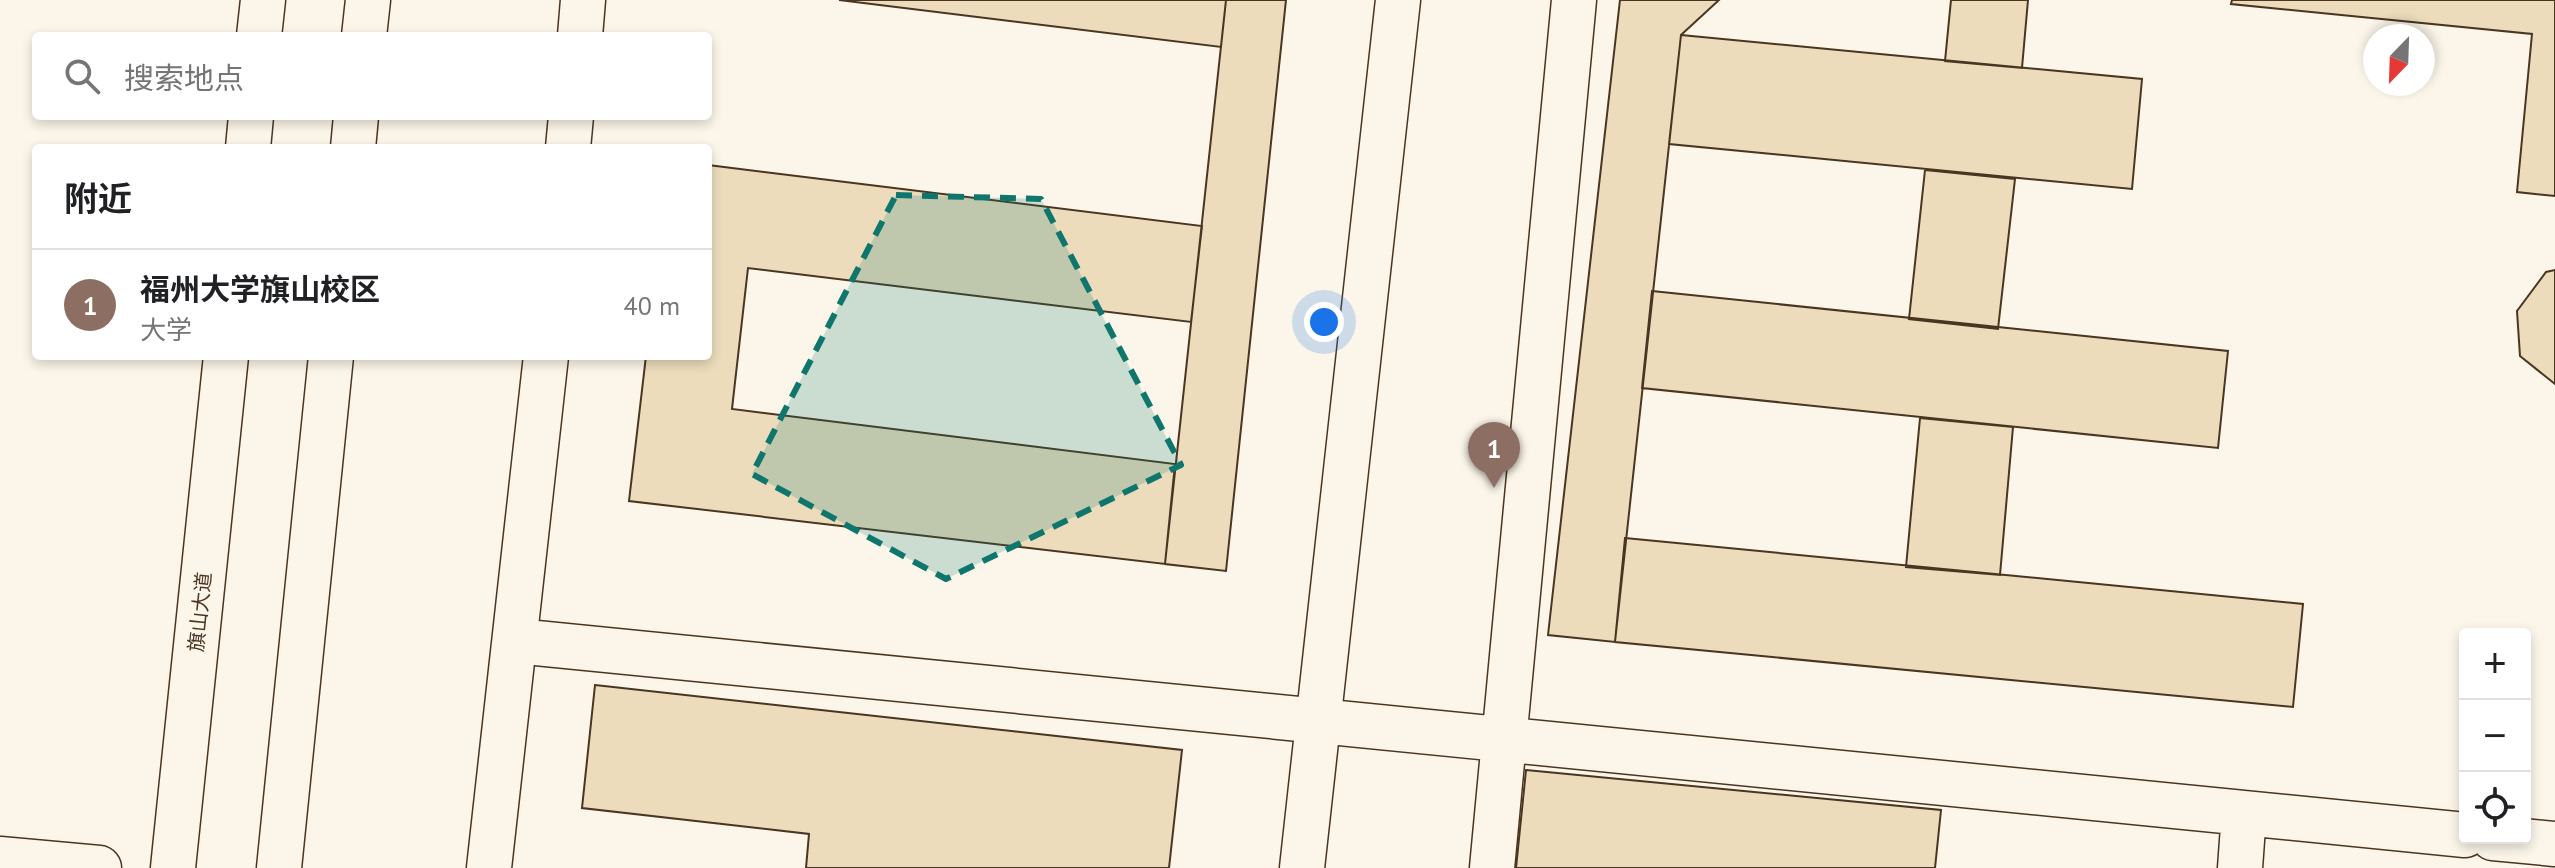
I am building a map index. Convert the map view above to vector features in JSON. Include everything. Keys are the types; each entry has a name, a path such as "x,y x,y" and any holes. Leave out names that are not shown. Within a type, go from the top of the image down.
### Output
{"main road":[{"path":"259,32 263,0"},
{"path":"364,32 368,0"},
{"path":"580,32 583,0"},
{"path":"1302,868 1398,0"},
{"path":"1492,868 1574,0"},
{"path":"248,144 251,120"},
{"path":"353,144 356,120"},
{"path":"568,144 571,120"},
{"name":"旗山大道","path":"173,868 226,360"},
{"path":"279,868 331,360"},
{"path":"489,868 546,360"},
{"path":"516,641 2459,834"},
{"path":"2240,868 2244,813"},
{"path":"2531,842 2555,844"},
{"path":"0,859 99,868"}],"highlighted area":[{"path":"896,195 1041,199 1181,465 946,579 752,474"}],"building":[{"path":"839,0 1226,0 1221,47"},
{"path":"1226,0 1286,0 1226,571 1165,564"},
{"path":"1620,0 1719,0 1681,35 1615,642 1548,635"},
{"path":"1951,0 2028,0 2022,68 1945,61"},
{"path":"2232,0 2555,0 2555,196 2517,192 2532,34 2231,4"},
{"path":"1681,35 2142,79 2132,189 1669,144"},
{"path":"712,165 1202,226 1191,322 748,268 732,409 1175,464 1165,564 629,501 646,360 712,360"},
{"path":"1925,170 2015,179 1998,329 1909,319"},
{"path":"2555,270 2555,384 2520,356 2517,311 2546,272"},
{"path":"1652,291 2228,351 2218,448 1642,388"},
{"path":"1920,418 2013,427 2000,575 1906,567"},
{"path":"1625,538 2303,604 2293,707 1615,642"},
{"path":"595,685 1182,750 1169,868 806,868 809,834 582,808"},
{"path":"1526,770 1941,810 1935,868 1516,868"}],"place":[{"name":"福州大学旗山校区","path":"1494,488"}]}
